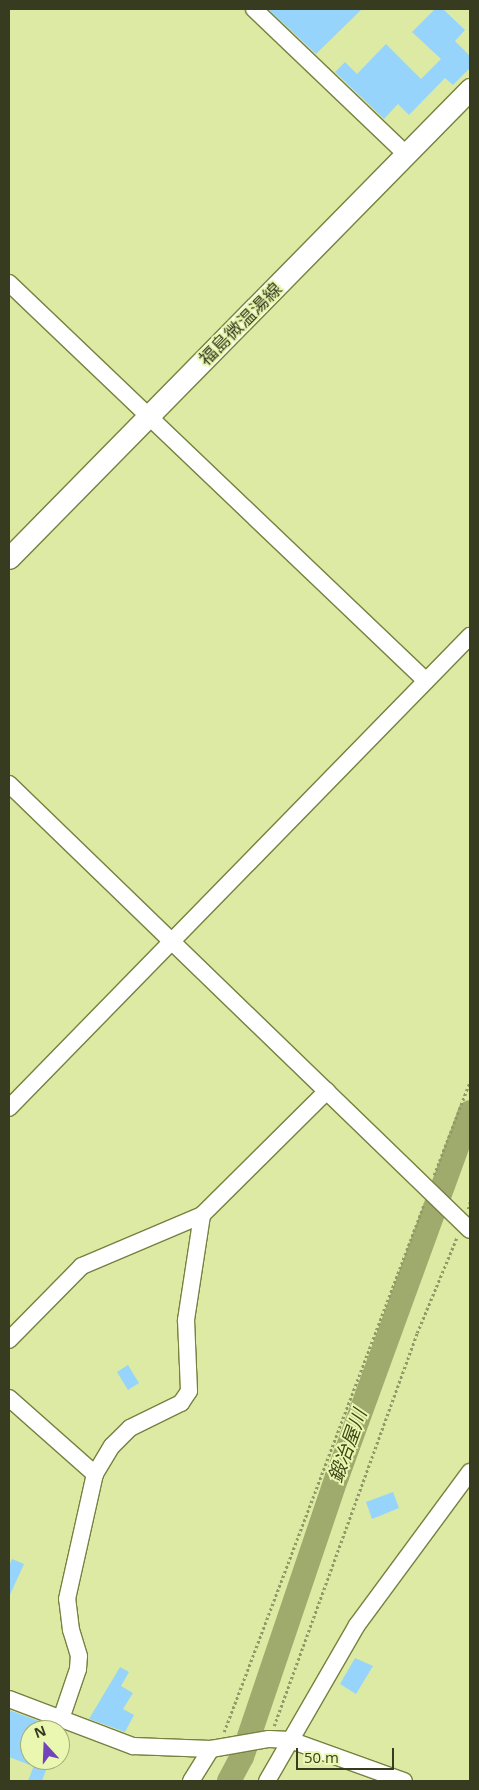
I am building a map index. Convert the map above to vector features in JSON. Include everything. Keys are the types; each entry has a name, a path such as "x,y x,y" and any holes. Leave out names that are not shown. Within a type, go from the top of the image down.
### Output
{"main road":[{"name":"福島微温湯線","path":"9,558 470,89"}],"street":[{"path":"254,9 406,155"},
{"path":"9,283 146,418 426,681"},
{"path":"9,1108 470,636"},
{"path":"9,784 173,940 466,1227"},
{"path":"9,1340 82,1266 202,1215 327,1091"},
{"path":"61,1718 78,1669 79,1656 71,1630 68,1599 96,1474 112,1446 130,1428 181,1403 189,1391 186,1320 202,1215"},
{"path":"9,1398 96,1474"},
{"path":"267,1781 357,1625 398,1565 470,1472"},
{"path":"9,1699 133,1746 211,1749 269,1739 290,1740 404,1781"},
{"path":"191,1781 211,1749"}],"path":[{"path":"211,1749 225,1730 470,1081"},
{"path":"269,1739 418,1333 466,1227 470,1202"}],"building":[{"path":"268,9 362,9 316,54"},
{"path":"435,9 443,9 465,30 455,41 470,56 470,68 453,85 445,78 409,115 398,104 384,119 335,72 345,62 357,74 386,44 421,79 441,59 412,32"},
{"path":"128,1365 139,1383 128,1390 117,1372"},
{"path":"393,1492 399,1508 372,1519 366,1502"},
{"path":"12,1559 24,1564 9,1597 9,1566"},
{"path":"355,1658 373,1666 356,1694 340,1684"},
{"path":"120,1667 129,1672 121,1686 133,1693 123,1709 134,1715 125,1732 89,1719"},
{"path":"9,1710 36,1720 20,1720 20,1761 9,1757"},
{"path":"32,1770 46,1770 42,1781 28,1781"}],"waterway":[{"name":"鍛冶屋川","path":"229,1781 242,1757 337,1477 470,1112"}]}
